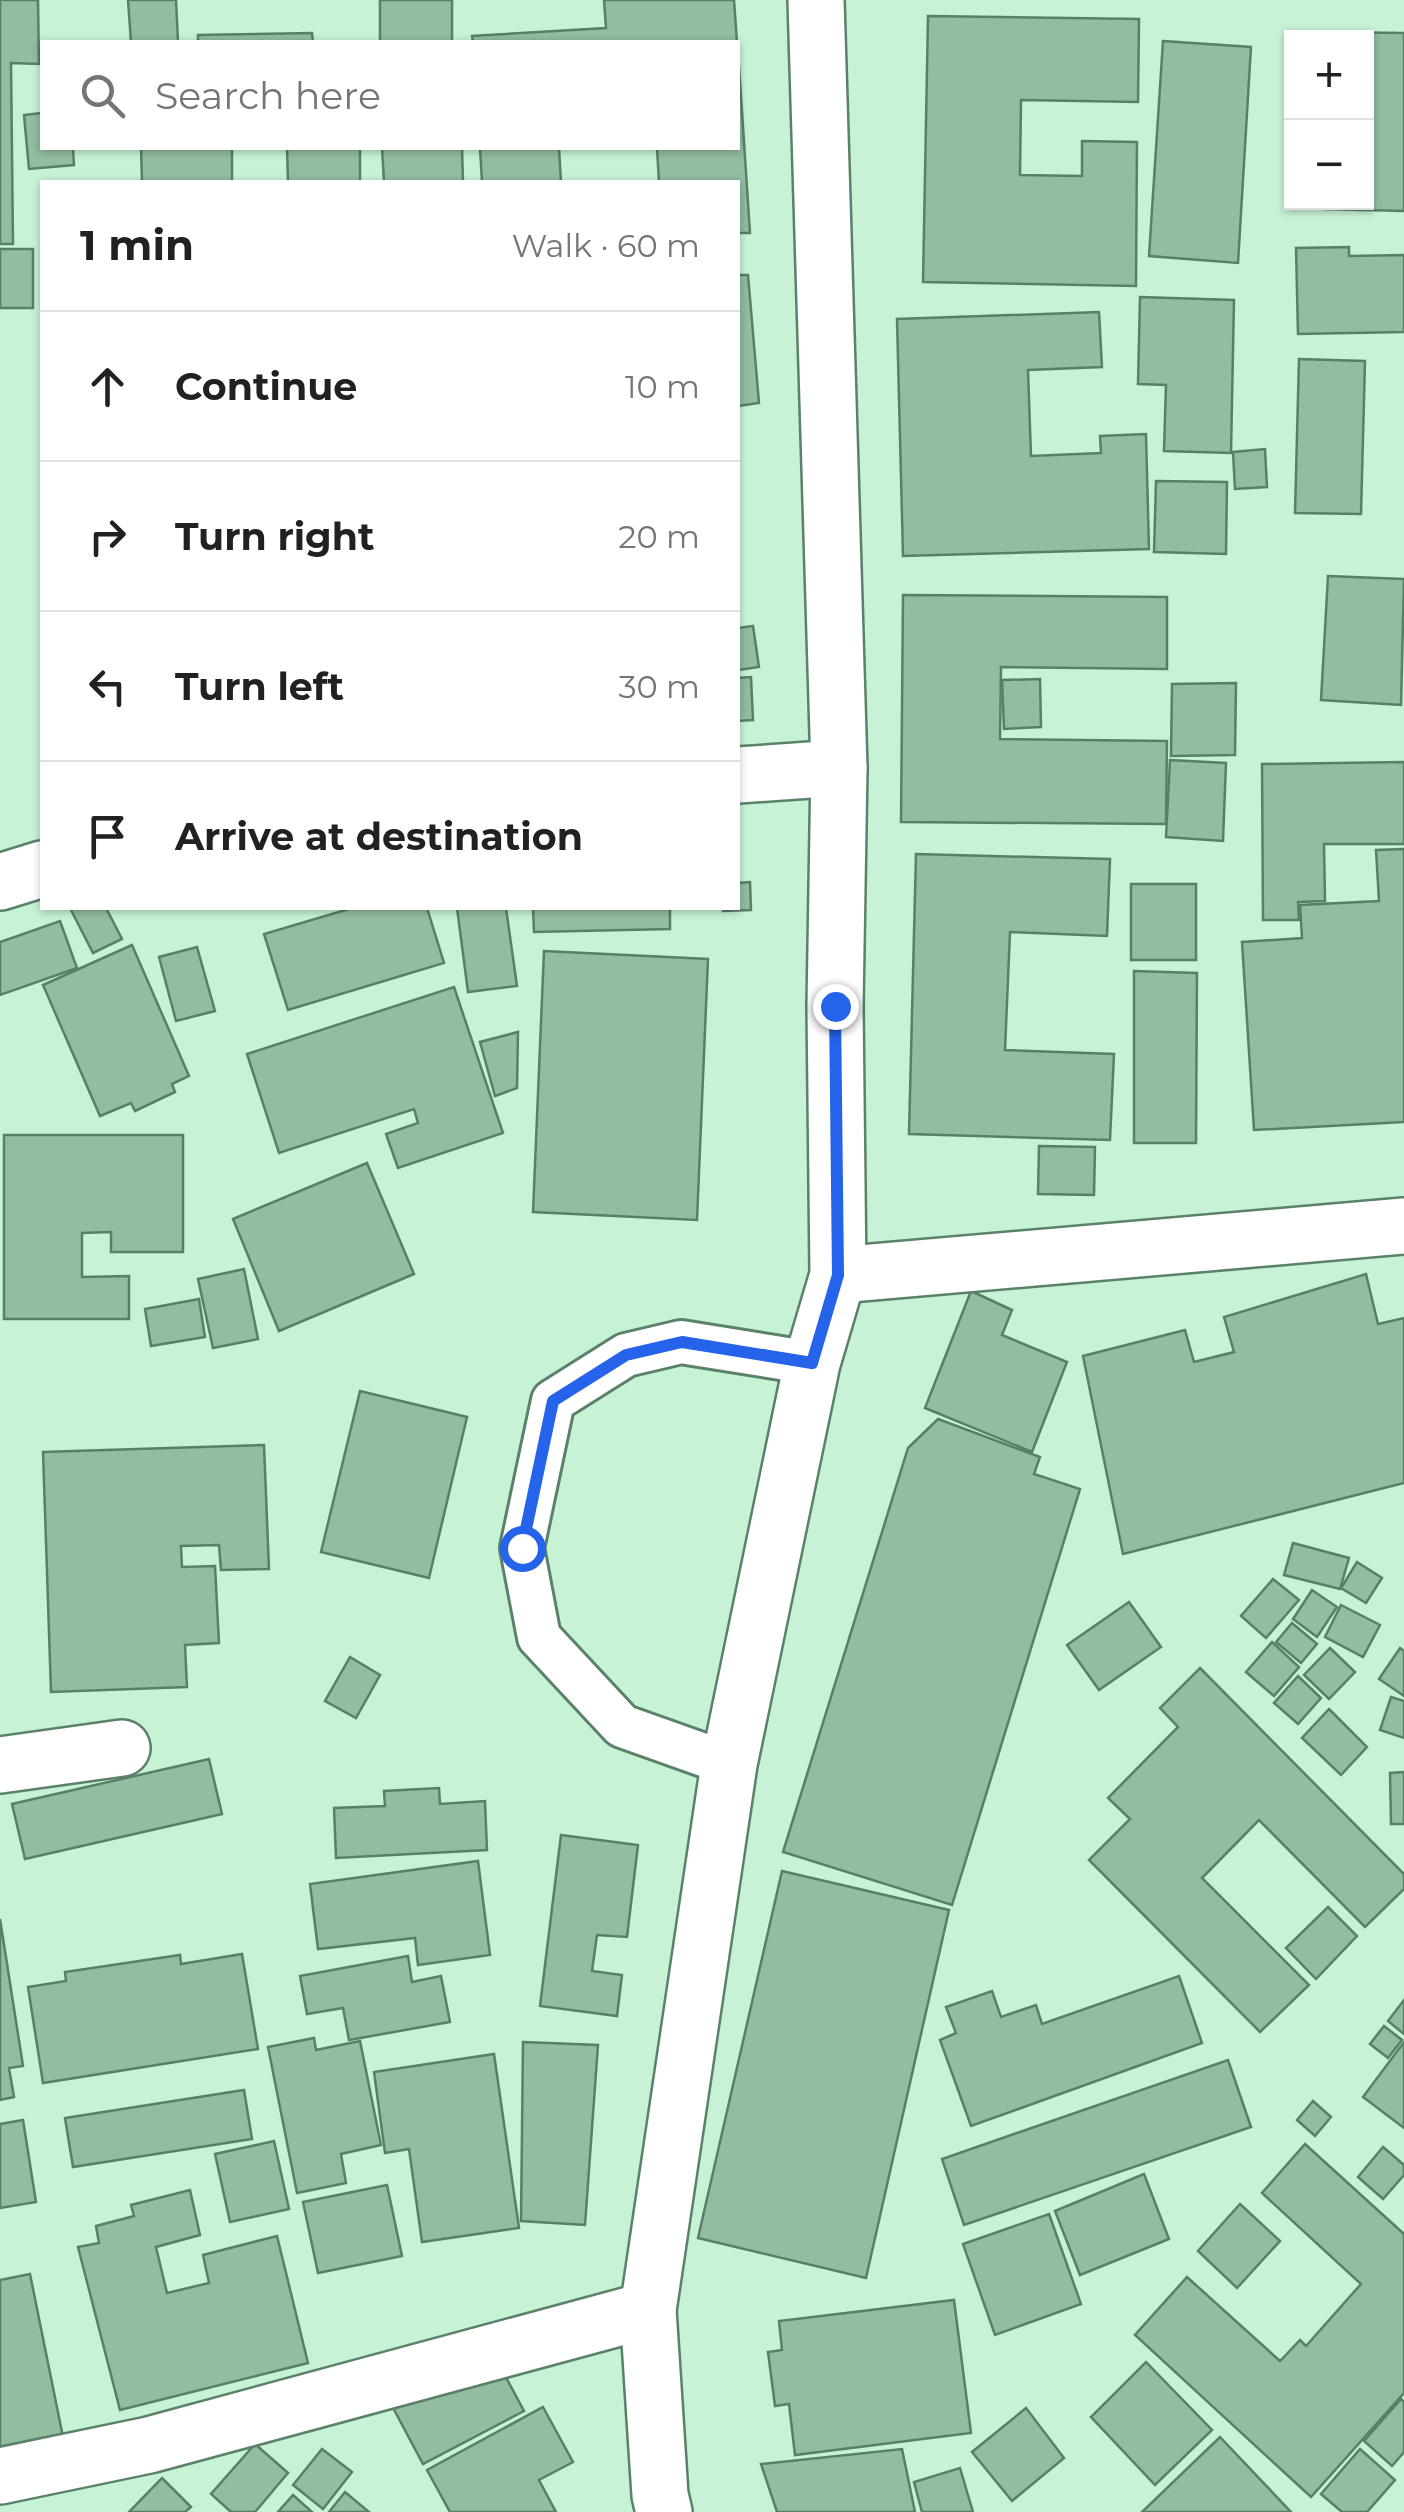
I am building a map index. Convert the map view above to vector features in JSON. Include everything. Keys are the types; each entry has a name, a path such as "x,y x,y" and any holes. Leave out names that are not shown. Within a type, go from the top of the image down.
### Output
{"street":[{"path":"664,2512 648,2310 729,1764 812,1363 838,1275 835,1006 839,768 816,0"},
{"path":"740,775 839,768"},
{"path":"0,882 40,871"},
{"path":"838,1275 1404,1226"},
{"path":"0,1764 122,1748"},
{"path":"0,2476 149,2445 648,2310"}],"lane":[{"path":"729,1764 622,1726 540,1637 522,1548 553,1401 626,1355 682,1342 812,1363"}],"building":[{"path":"0,0 38,0 39,64 11,63 13,244 0,244"},
{"path":"128,0 176,0 178,40 131,40"},
{"path":"380,0 452,0 452,40 380,40"},
{"path":"604,0 734,0 737,40 473,40 472,36 606,28"},
{"path":"928,16 1139,19 1138,102 1021,100 1020,175 1082,176 1082,141 1137,142 1136,286 923,282"},
{"path":"312,33 313,40 198,40 198,35"},
{"path":"1374,33 1404,33 1404,211 1364,210 1374,210"},
{"path":"1163,41 1251,47 1238,263 1149,256"},
{"path":"740,81 750,233 740,233 740,180 659,180 657,150 740,150"},
{"path":"40,113 40,150 73,150 74,165 29,169 24,115"},
{"path":"141,150 232,150 232,180 142,180"},
{"path":"287,150 360,150 360,180 288,180"},
{"path":"382,150 462,150 463,180 384,180"},
{"path":"480,150 559,150 561,180 482,180"},
{"path":"1349,247 1349,256 1404,255 1404,332 1298,334 1296,248"},
{"path":"0,249 33,249 33,308 0,308"},
{"path":"740,275 748,275 759,403 740,406"},
{"path":"1140,297 1234,300 1231,453 1164,451 1166,385 1138,384"},
{"path":"1099,312 1102,367 1028,370 1031,456 1101,453 1100,436 1146,434 1149,549 903,556 897,319"},
{"path":"1299,359 1365,361 1361,514 1295,513"},
{"path":"1265,449 1267,487 1235,489 1233,452"},
{"path":"1156,481 1227,482 1226,554 1154,552"},
{"path":"1328,576 1404,579 1401,705 1321,700"},
{"path":"903,595 1167,597 1167,669 1001,667 1000,739 1167,741 1166,824 901,822"},
{"path":"753,626 759,667 740,670 740,628"},
{"path":"751,677 753,720 740,721 740,678"},
{"path":"1040,679 1041,727 1004,729 1002,680"},
{"path":"1236,683 1235,755 1171,756 1172,684"},
{"path":"1170,760 1226,763 1223,841 1166,837"},
{"path":"1404,762 1404,844 1324,844 1325,901 1298,902 1299,920 1263,920 1262,764"},
{"path":"1404,849 1404,1122 1254,1130 1242,942 1302,938 1300,905 1379,901 1376,850"},
{"path":"916,854 1110,859 1107,936 1010,932 1005,1050 1114,1054 1110,1140 909,1134"},
{"path":"750,882 751,910 723,911 740,910 740,883"},
{"path":"1131,884 1196,884 1196,960 1131,960"},
{"path":"71,910 107,910 122,939 93,953"},
{"path":"345,910 428,910 444,963 288,1010 264,934"},
{"path":"457,910 506,910 517,986 468,992"},
{"path":"533,910 670,910 670,929 534,932"},
{"path":"60,921 77,968 0,995 0,942"},
{"path":"132,945 189,1076 172,1084 175,1092 135,1111 131,1103 100,1116 43,985"},
{"path":"197,947 215,1011 176,1021 159,957"},
{"path":"544,951 708,959 697,1220 533,1212"},
{"path":"1134,971 1197,973 1196,1143 1134,1143"},
{"path":"454,987 503,1133 398,1168 386,1134 418,1123 414,1109 279,1153 247,1054"},
{"path":"518,1032 517,1088 495,1096 480,1042"},
{"path":"4,1135 183,1135 183,1252 111,1252 111,1232 82,1233 82,1277 129,1276 129,1319 4,1319"},
{"path":"1039,1146 1095,1147 1094,1195 1038,1194"},
{"path":"367,1163 414,1274 279,1331 233,1219"},
{"path":"244,1269 258,1339 213,1348 198,1279"},
{"path":"1366,1274 1378,1324 1404,1318 1404,1483 1123,1554 1083,1356 1185,1330 1194,1362 1234,1352 1224,1317"},
{"path":"971,1291 1012,1310 1002,1335 1067,1362 1032,1452 925,1408"},
{"path":"199,1299 205,1337 151,1346 145,1309"},
{"path":"360,1391 467,1417 429,1578 321,1552"},
{"path":"938,1419 1040,1457 1034,1474 1080,1489 952,1905 783,1852 908,1448"},
{"path":"264,1445 269,1569 221,1570 219,1545 181,1546 182,1567 215,1566 219,1643 185,1645 187,1687 51,1692 43,1452"},
{"path":"1293,1543 1349,1558 1340,1589 1284,1575"},
{"path":"1357,1562 1382,1578 1366,1603 1341,1588"},
{"path":"1273,1579 1299,1600 1266,1638 1241,1616"},
{"path":"1312,1590 1337,1607 1317,1637 1293,1619"},
{"path":"1129,1602 1161,1647 1099,1690 1067,1645"},
{"path":"1341,1605 1380,1625 1363,1657 1325,1637"},
{"path":"1292,1623 1317,1644 1301,1663 1276,1642"},
{"path":"1272,1642 1299,1667 1274,1696 1246,1672"},
{"path":"1330,1648 1355,1672 1329,1699 1304,1675"},
{"path":"1400,1648 1404,1651 1404,1696 1379,1679"},
{"path":"350,1657 380,1675 356,1718 325,1701"},
{"path":"1200,1668 1404,1874 1404,1889 1365,1927 1259,1820 1202,1878 1309,1985 1260,2032 1089,1860 1130,1819 1108,1798 1178,1727 1160,1708"},
{"path":"1298,1676 1321,1698 1298,1724 1274,1703"},
{"path":"1391,1697 1404,1701 1404,1738 1380,1730"},
{"path":"1329,1709 1367,1747 1341,1775 1302,1738"},
{"path":"209,1759 222,1814 25,1859 12,1804"},
{"path":"1404,1772 1404,1824 1391,1824 1390,1773"},
{"path":"439,1788 440,1804 485,1801 487,1850 336,1858 334,1808 385,1806 384,1791"},
{"path":"561,1835 638,1845 627,1937 597,1935 592,1971 622,1975 617,2016 540,2006"},
{"path":"478,1861 490,1955 418,1965 415,1938 318,1949 310,1884"},
{"path":"782,1871 949,1910 866,2278 698,2238"},
{"path":"1328,1907 1357,1936 1316,1979 1286,1948"},
{"path":"0,1919 23,2066 9,2068 14,2097 0,2100"},
{"path":"242,1954 258,2049 43,2083 28,1987 66,1981 65,1972 180,1955 181,1964"},
{"path":"408,1956 412,1982 441,1976 450,2022 349,2040 343,2008 307,2014 300,1976"},
{"path":"1179,1976 1202,2043 971,2126 940,2040 956,2033 946,2007 992,1991 1001,2017 1036,2005 1042,2024"},
{"path":"1404,2000 1404,2034 1388,2021"},
{"path":"1384,2026 1402,2040 1388,2058 1370,2044"},
{"path":"314,2038 316,2050 360,2041 381,2145 341,2154 346,2183 297,2193 268,2047"},
{"path":"523,2042 598,2045 585,2225 521,2221"},
{"path":"1404,2042 1404,2128 1363,2097"},
{"path":"494,2054 519,2228 422,2242 409,2149 385,2153 374,2072"},
{"path":"1228,2060 1251,2127 964,2225 942,2159"},
{"path":"244,2090 252,2139 73,2167 65,2118"},
{"path":"1313,2101 1331,2117 1315,2136 1297,2120"},
{"path":"23,2120 36,2202 0,2208 0,2124"},
{"path":"274,2141 289,2209 230,2222 215,2154"},
{"path":"1305,2144 1404,2234 1404,2393 1311,2497 1135,2335 1187,2277 1280,2361 1300,2340 1306,2346 1361,2284 1262,2193"},
{"path":"1383,2147 1404,2165 1404,2175 1383,2199 1358,2177"},
{"path":"1144,2174 1169,2239 1080,2275 1055,2211"},
{"path":"387,2185 402,2256 318,2273 303,2202"},
{"path":"190,2190 200,2235 156,2247 167,2293 209,2283 203,2255 277,2236 308,2363 120,2410 78,2247 99,2243 96,2226 134,2216 131,2205"},
{"path":"1240,2204 1280,2241 1237,2288 1198,2251"},
{"path":"1049,2214 1081,2304 995,2335 963,2244"},
{"path":"30,2274 64,2442 0,2456 0,2280"},
{"path":"954,2300 971,2433 795,2455 789,2404 775,2406 768,2352 782,2350 779,2321"},
{"path":"1146,2362 1212,2430 1155,2485 1091,2417"},
{"path":"501,2368 524,2411 423,2464 391,2404"},
{"path":"1401,2399 1404,2452 1392,2466 1364,2441"},
{"path":"543,2407 573,2462 539,2480 556,2512 450,2512 427,2470"},
{"path":"1026,2408 1064,2458 1012,2501 972,2452"},
{"path":"1220,2437 1291,2512 1142,2512"},
{"path":"255,2444 288,2473 255,2512 231,2512 211,2494"},
{"path":"322,2449 352,2472 323,2509 293,2485"},
{"path":"902,2449 915,2512 777,2512 761,2464"},
{"path":"1360,2449 1395,2480 1367,2512 1342,2512 1321,2494"},
{"path":"960,2468 973,2512 922,2512 914,2482"},
{"path":"162,2478 191,2507 185,2512 129,2512"},
{"path":"345,2492 369,2512 329,2512"},
{"path":"293,2495 312,2512 278,2512"}],"route":[{"path":"522,1548 553,1401 626,1355 682,1342 812,1363 838,1275 835,1006"}]}
